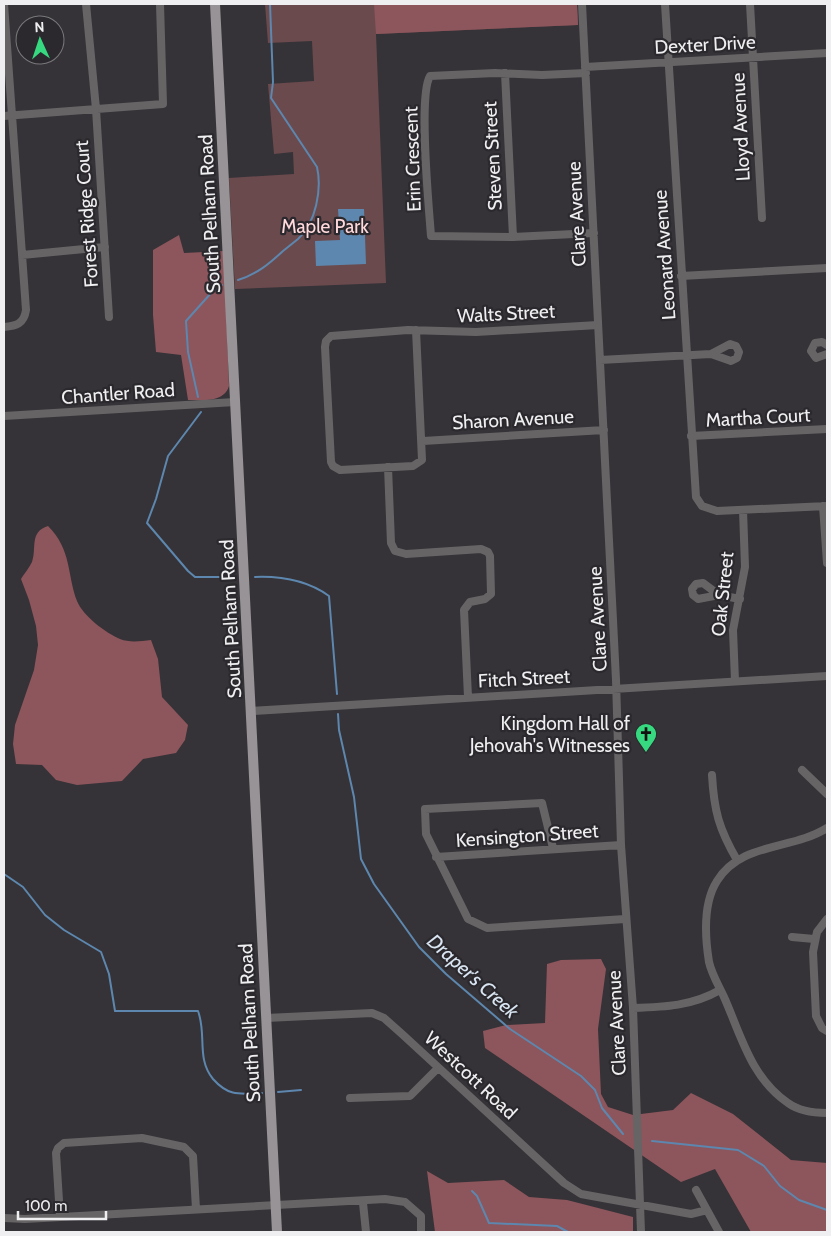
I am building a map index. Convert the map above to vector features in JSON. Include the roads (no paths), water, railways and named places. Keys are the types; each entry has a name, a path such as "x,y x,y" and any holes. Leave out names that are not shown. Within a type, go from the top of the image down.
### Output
{"main road":[{"name":"South Pelham Road","path":"215,4 252,710 276,1232"}],"street":[{"path":"4,4 8,116 22,255 25,318 15,326 4,327"},
{"name":"Forest Ridge Court","path":"86,4 96,108 110,317"},
{"path":"8,116 163,104 160,4"},
{"name":"Clare Avenue","path":"582,4 604,430 621,845 633,1008 641,1232"},
{"name":"Leonard Avenue","path":"665,4 694,493 700,504 713,511 743,510"},
{"name":"Lloyd Avenue","path":"750,4 762,218"},
{"name":"Dexter Drive","path":"586,70 668,62 827,53"},
{"name":"Erin Crescent","path":"586,70 542,75 505,73 430,76 426,88 426,162 431,236 513,237 594,233"},
{"name":"Steven Street","path":"505,73 513,237"},
{"path":"22,255 105,247"},
{"path":"681,276 827,268"},
{"name":"Walts Street","path":"416,330 424,454 422,465 332,469 325,347 328,335 416,330 476,332 598,325"},
{"path":"827,345 822,342 816,343 811,351 816,358 827,354"},
{"path":"600,360 711,354"},
{"name":"Chantler Road","path":"4,416 235,402"},
{"name":"Sharon Avenue","path":"423,441 604,430"},
{"name":"Martha Court","path":"691,436 827,430"},
{"path":"388,467 391,543 395,551 403,554 489,550 493,588 492,597 470,602 464,610 468,697"},
{"path":"743,510 825,506 827,563"},
{"name":"Oak Street","path":"735,681 733,630 745,567 743,510"},
{"path":"719,596 740,599"},
{"name":"Fitch Street","path":"252,710 827,676"},
{"path":"802,770 827,794"},
{"path":"712,775 716,818 723,836 737,860"},
{"path":"554,848 542,803 425,809 426,834 468,920 487,928 626,919"},
{"path":"827,828 808,837 749,854 737,860 716,882 711,891 707,913 709,963 744,1049 774,1091 797,1108 811,1112 827,1113"},
{"name":"Kensington Street","path":"436,857 621,845"},
{"path":"827,919 814,939 813,952 816,1016 822,1028 827,1031"},
{"path":"792,938 814,939"},
{"path":"633,1008 686,1004 704,999 720,990"},
{"name":"Westcott Road","path":"266,1018 372,1013 384,1018 564,1183 581,1194 691,1214 707,1210"},
{"path":"350,1098 410,1096 438,1068"},
{"path":"60,1217 58,1148 64,1144 142,1138 184,1147 190,1151 193,1156 196,1209"},
{"path":"696,1190 719,1232"},
{"path":"4,1218 60,1217 385,1199 406,1202 420,1216 421,1232"},
{"path":"363,1203 366,1232"}],"water":[{"path":"338,209 364,209 366,264 316,266 315,241 340,240"}],"waterway":[{"name":"Draper's Creek","path":"238,280 262,268 298,239 309,224 318,195 317,167 271,98 273,82 270,4"},
{"name":"Draper's Creek","path":"198,397 188,352 186,321 212,292 222,285"},
{"name":"Draper's Creek","path":"201,412 168,456 147,523 195,577 235,577"},
{"path":"255,577 275,577 294,580 329,596 337,694"},
{"name":"Draper's Creek","path":"338,714 339,730 354,797 361,859 374,884 419,947 446,974 510,1029 581,1076 595,1090 602,1108 623,1134"},
{"name":"Draper's Creek","path":"4,874 23,887 45,915 64,930 101,952 109,974 115,1011 198,1011 201,1020 203,1055 208,1071 213,1079 230,1092 241,1094 262,1093"},
{"path":"278,1092 301,1090"},
{"name":"Draper's Creek","path":"652,1141 738,1150 764,1166 780,1186 799,1200 827,1210"},
{"name":"Draper's Creek","path":"472,1191 477,1196 489,1223 557,1226 568,1232"}],"place":[{"name":"Kingdom Hall of Jehovah's Witnesses","path":"646,753"}],"park label":[{"name":"Maple Park","path":"325,226"}]}
